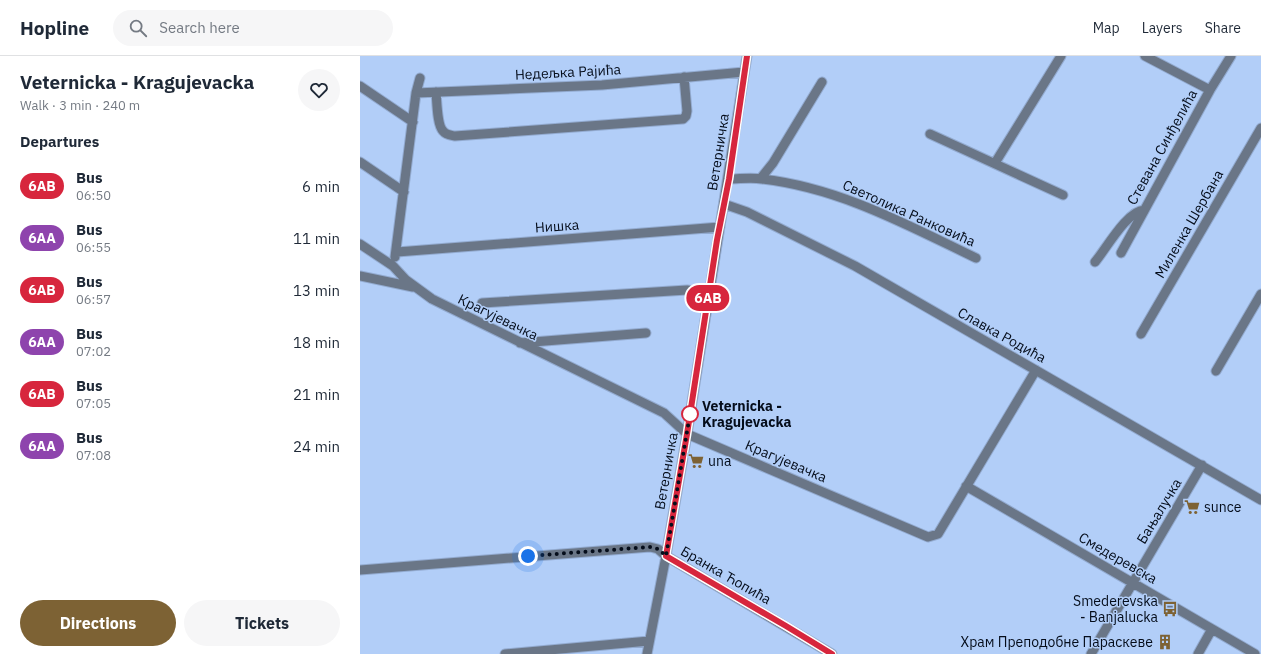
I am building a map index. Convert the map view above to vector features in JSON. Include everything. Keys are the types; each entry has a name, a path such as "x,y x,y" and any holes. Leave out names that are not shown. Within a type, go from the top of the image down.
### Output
{"street":[{"name":"Ветерничка","path":"647,654 687,434 709,293 729,179 747,56"},
{"path":"995,163 1061,56"},
{"path":"1145,56 1210,90"},
{"name":"Стевана Синђелића","path":"1120,253 1210,90 1231,56"},
{"name":"Недељка Рајића","path":"416,93 602,85 744,72"},
{"path":"393,266 397,252 416,93 420,78"},
{"path":"436,92 442,130 447,134 455,136 683,119 686,116 687,111 684,78"},
{"path":"761,178 773,163 822,82"},
{"path":"360,86 413,122"},
{"name":"Миленка Шербана","path":"1141,334 1261,128"},
{"path":"930,134 1063,195"},
{"path":"360,162 404,192"},
{"name":"Светолика Ранковића","path":"729,179 761,178 796,184 856,201 976,258"},
{"name":"Славка Родића","path":"724,204 746,212 855,266 1261,500"},
{"path":"1095,262 1125,223 1135,213 1144,210"},
{"name":"Нишка","path":"397,252 720,227"},
{"name":"Крагујевачка","path":"360,244 393,266 415,287 432,299 664,413 687,434 928,537 938,534 1036,370"},
{"path":"360,276 415,287"},
{"path":"482,303 687,290 709,293"},
{"path":"1216,371 1261,294"},
{"path":"519,343 646,334"},
{"name":"Бањалучка","path":"1091,654 1132,582 1202,466"},
{"name":"Смедеревска","path":"966,486 1255,654"},
{"name":"Бранка Ћопића","path":"360,570 650,547 658,549 666,556 832,654"},
{"path":"1198,654 1212,629"},
{"path":"505,654 650,641"}],"bus line":[{"name":"6AB","path":"747,56 729,179 717,240 687,434 666,556 832,654"}],"place":[{"name":"Veternicka - Kragujevacka","path":"690,414"},
{"name":"una","path":"696,461"},
{"name":"sunce","path":"1192,507"},
{"name":"Smederevska - Banjalucka","path":"1170,609"},
{"name":"Храм Преподобне Параскеве","path":"1165,642"}],"route":[{"path":"528,556 650,547 658,549 666,556 690,414"}]}
